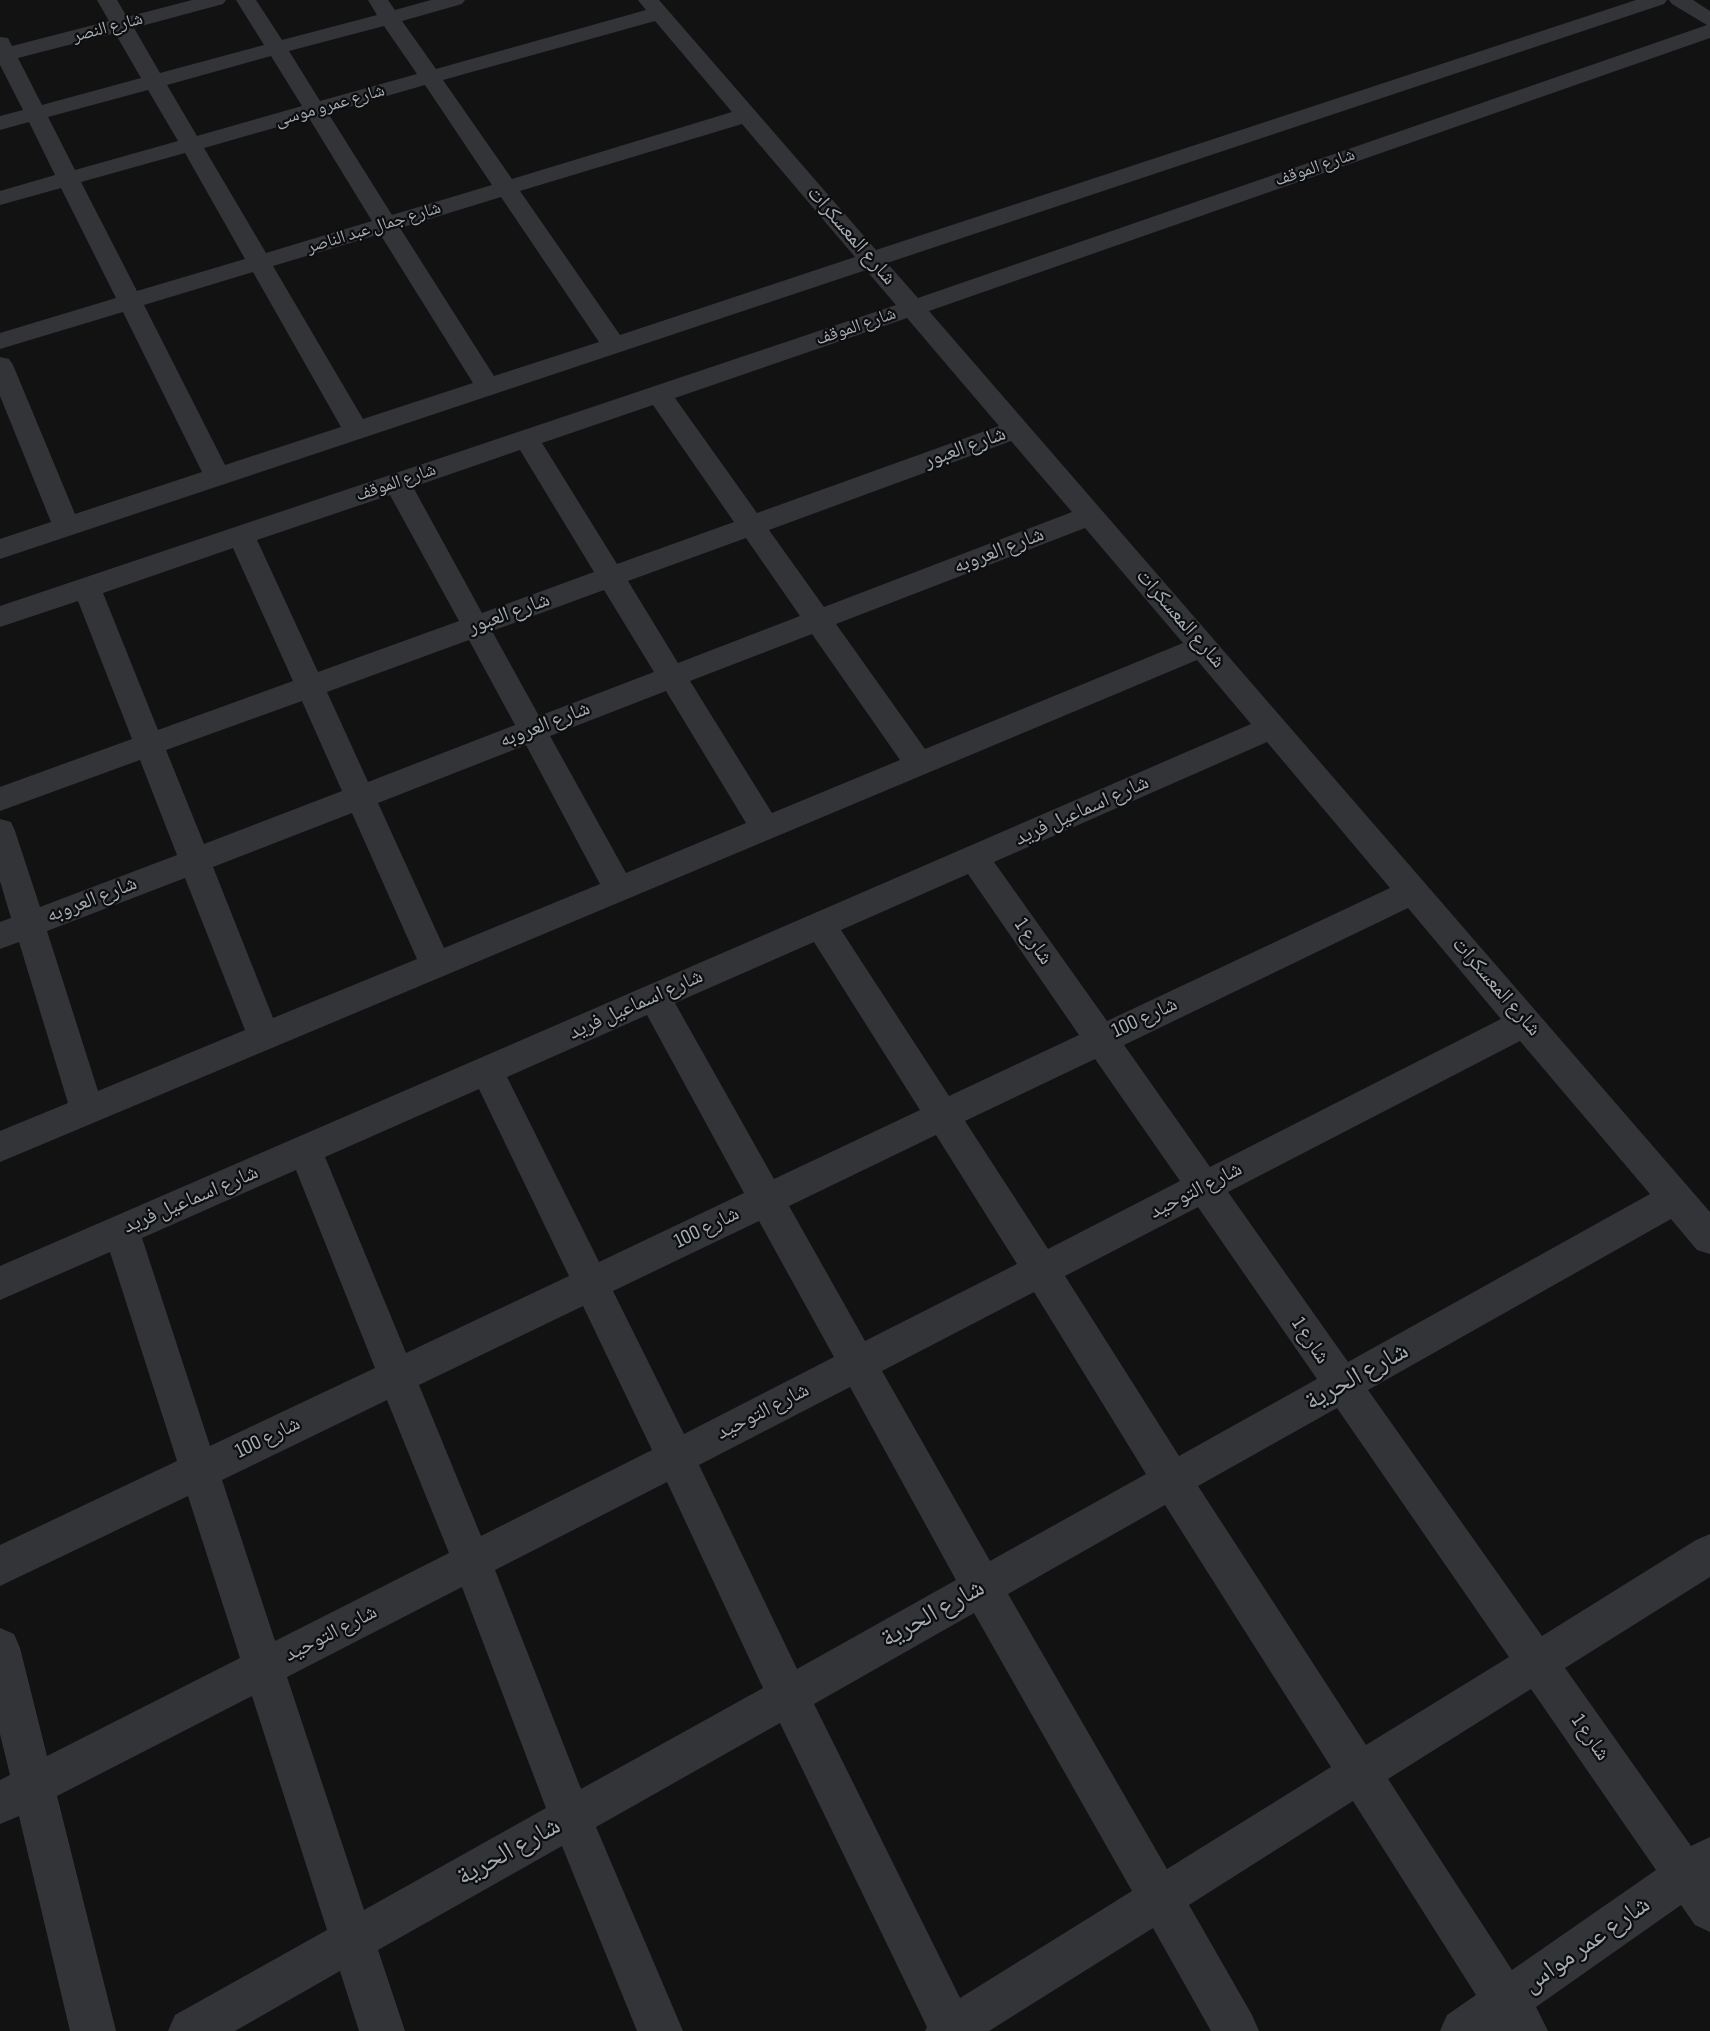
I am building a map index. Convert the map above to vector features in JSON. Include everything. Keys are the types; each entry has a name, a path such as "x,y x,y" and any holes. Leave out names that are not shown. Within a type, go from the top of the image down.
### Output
{"street":[{"path":"107,0 357,431"},
{"name":"شارع النصر","path":"2,51 122,25 216,0"},
{"path":"246,0 488,387"},
{"path":"0,123 277,48 383,9 455,0"},
{"path":"0,549 1658,0"},
{"path":"1678,0 1710,20"},
{"name":"شارع المعسكرات","path":"654,6 1710,1238"},
{"name":"شارع عمرو موسى","path":"0,198 430,77 654,6"},
{"path":"383,9 615,346"},
{"name":"شارع الموقف","path":"0,617 913,308 1710,31"},
{"path":"2,51 36,114 218,477"},
{"name":"شارع جمال عبد الناصر","path":"0,341 747,116"},
{"path":"0,365 67,527"},
{"path":"659,394 919,764"},
{"name":"شارع العبور","path":"0,799 1017,429"},
{"path":"526,439 765,828"},
{"path":"397,482 619,889"},
{"name":"شارع العروبه","path":"15,930 1091,515"},
{"path":"241,536 436,965"},
{"path":"87,588 264,1036"},
{"path":"0,1147 1204,646"},
{"name":"شارع اسماعيل فريد","path":"0,1283 1273,727"},
{"path":"0,831 15,930 87,1110"},
{"name":"شارع 1","path":"974,858 1341,1386 1537,1662 1702,1882"},
{"name":"شارع 100","path":"0,1566 1413,891"},
{"path":"820,925 1516,2016"},
{"path":"654,997 860,1363 982,1587 1236,2031"},
{"name":"شارع التوحيد","path":"17,1794 1526,1022"},
{"path":"486,1070 951,2030 1710,1554"},
{"path":"305,1150 660,2031"},
{"name":"شارع الحرية","path":"191,2031 1675,1198"},
{"path":"121,1230 382,2031"},
{"path":"0,1648 17,1794 93,2031"},
{"name":"شارع عمر مواس","path":"1463,2031 1516,2016 1702,1882"}]}
